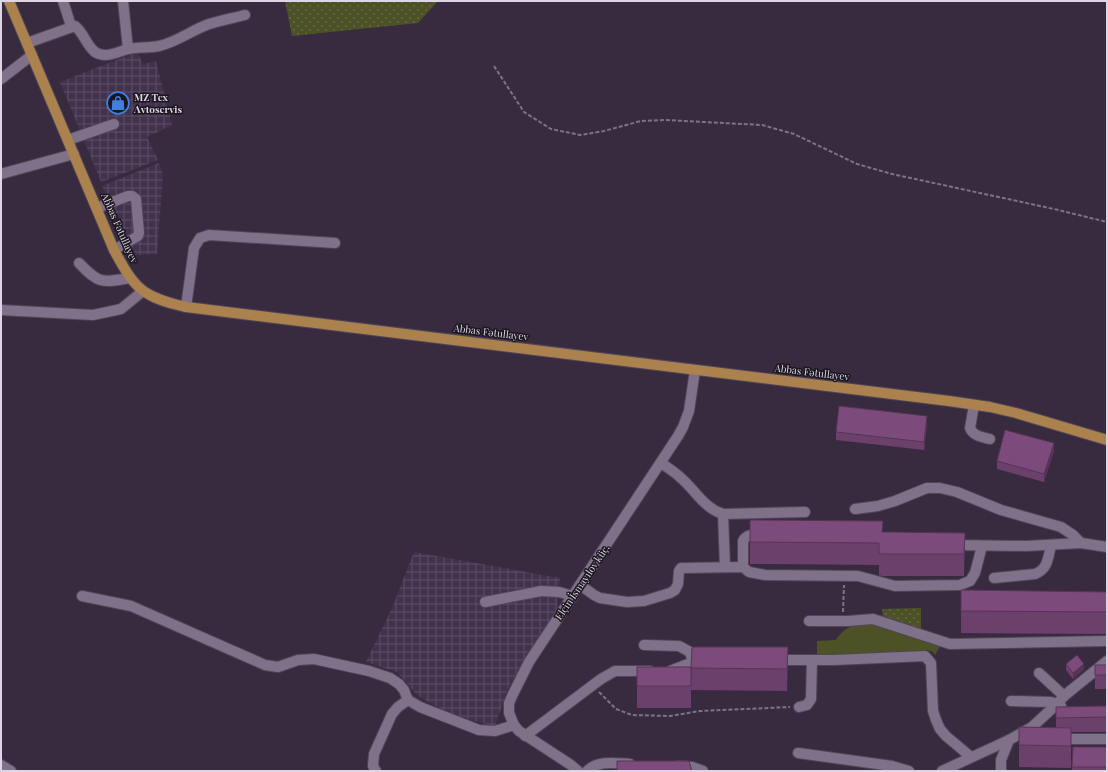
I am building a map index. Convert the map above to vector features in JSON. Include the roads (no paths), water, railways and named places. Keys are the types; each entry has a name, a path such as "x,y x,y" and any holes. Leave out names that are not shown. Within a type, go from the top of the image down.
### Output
{"main road":[{"name":"Abbas Fətullayev","path":"9,1 114,250 130,278 143,291 154,298 186,307 974,405 1016,413 1107,440"}],"street":[{"path":"63,1 71,26"},
{"path":"123,1 128,49"},
{"path":"27,43 71,26 75,26 80,29 90,47 96,53 105,55 116,54 128,49 158,46 171,42 209,24 245,15"},
{"path":"1,79 32,55"},
{"path":"68,140 114,124"},
{"path":"1,174 74,154"},
{"path":"97,208 128,196 132,196 136,199 138,236 114,250"},
{"path":"186,307 194,248 200,238 209,235 335,243"},
{"path":"79,263 92,277 104,281 110,282 130,278"},
{"path":"1,310 93,315 121,309 143,291"},
{"name":"Elçin İsmayılov küç.","path":"514,725 509,713 509,703 529,662 661,463 683,427 691,401 695,370"},
{"path":"974,405 970,428 974,434 990,439"},
{"path":"661,463 680,476 711,510 723,514 805,512"},
{"path":"855,509 878,506 896,501 926,488 940,488 958,492 1001,510 1061,527 1073,535 1081,543"},
{"path":"723,514 725,568"},
{"path":"743,567 743,541 745,537 750,535 771,535"},
{"path":"944,545 1051,545 1081,543 1107,547"},
{"path":"994,578 1034,574 1040,572 1046,567 1051,545"},
{"path":"580,585 594,596 634,603 670,593 675,590 678,584 679,571 681,568 743,567 749,572 764,575 858,576 895,586 960,585 970,580 975,573 982,546"},
{"path":"486,602 541,591 559,592 572,596"},
{"path":"82,596 131,606 265,665 278,666 298,660 314,659 369,671 390,678 399,684 404,690 408,700 420,707 480,730 495,731 514,725 525,736 578,771"},
{"path":"809,621 872,619 950,644 1107,641"},
{"path":"644,645 679,646 690,652 693,662"},
{"path":"765,660 926,656 931,663 933,711 940,729 971,757"},
{"path":"525,736 592,685 615,671 674,670 693,662 711,660"},
{"path":"799,707 807,705 811,699 812,660"},
{"path":"942,771 1009,740 1032,727 1064,696 1105,666"},
{"path":"1039,673 1064,696"},
{"path":"376,771 373,766 374,754 392,714 398,707 408,700"},
{"path":"1011,701 1038,701 1057,704 1070,712"},
{"path":"1032,727 1046,736 1064,739 1107,739"},
{"path":"1001,771 1001,760 1009,740"},
{"path":"798,752 892,766 909,771"},
{"path":"587,771 592,766 597,764 640,764"},
{"path":"1,766 10,771"},
{"path":"670,766 692,767 703,771"}],"place":[{"name":"MZ Tex Avtoservis","path":"118,103"}]}
